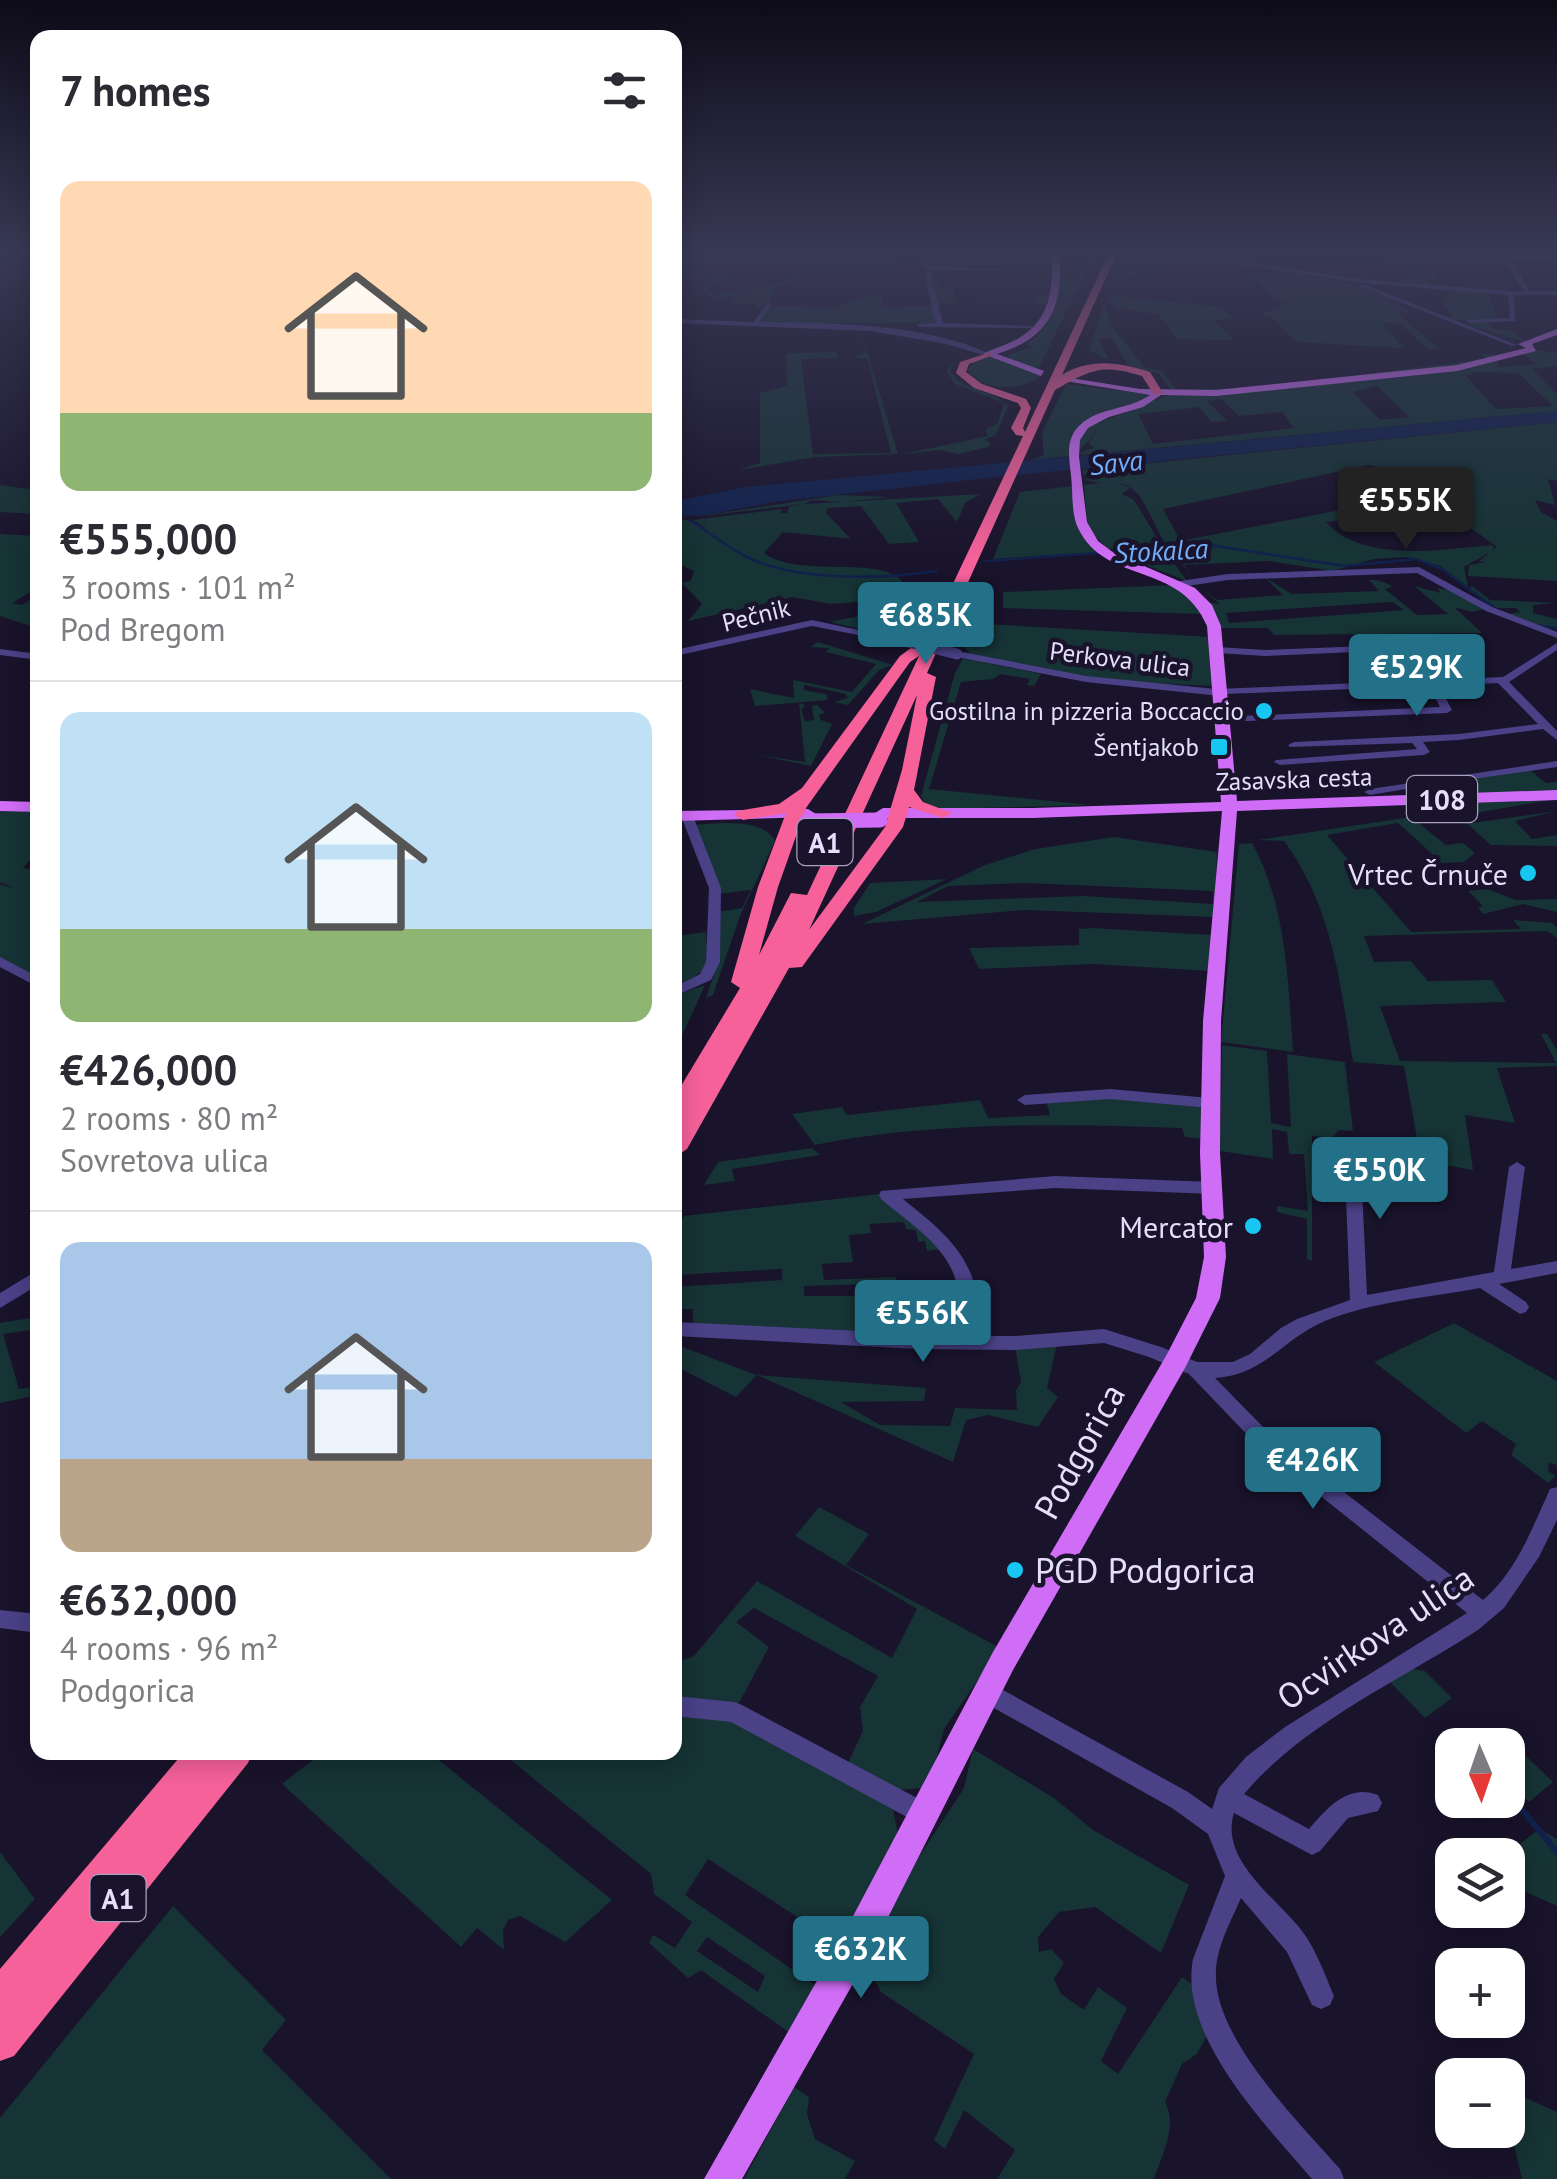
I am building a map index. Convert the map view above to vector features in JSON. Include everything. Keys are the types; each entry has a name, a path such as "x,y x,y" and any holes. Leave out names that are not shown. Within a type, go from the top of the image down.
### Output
{"highway":[{"path":"985,355 966,362 961,372 976,385 1022,401 1026,408 1017,428 1020,433"},
{"path":"986,355 967,366 970,378 989,386 1027,385 1046,372"},
{"name":"A1","path":"1014,457 1020,433 1055,355"},
{"name":"A1","path":"682,1138 754,1016 935,641 1014,457 1067,355"},
{"path":"1081,355 1150,374 1161,383 1158,393"},
{"path":"1052,388 1076,368 1110,366 1148,375 1158,393"},
{"name":"A1","path":"682,1104 794,907 910,646 996,497"},
{"path":"754,1016 768,1007 784,978 879,852 890,817 906,792 926,686 939,648 935,641"},
{"path":"744,818 784,808 808,790 905,659 910,646"},
{"path":"727,1030 728,1010 753,951 808,790"},
{"path":"906,792 917,806 943,813"},
{"path":"744,818 770,826 798,822"},
{"name":"A1","path":"0,1998 199,1760"},
{"name":"A1","path":"0,2042 229,1760"}],"main road":[{"path":"989,355 1046,372"},
{"path":"1064,380 1158,393 1241,391 1432,371 1481,364 1501,355"},
{"path":"1158,393 1092,422 1078,434 1074,448 1084,530 1106,552 1186,583 1208,608 1220,692"},
{"name":"Podgorica","path":"722,2179 926,1815 986,1692 1186,1365 1212,1284 1216,1257 1210,1103 1214,992 1230,807 1220,692"},
{"path":"1158,808 1206,796 1227,771"},
{"name":"Zasavska cesta","path":"890,817 1158,808 1214,813 1230,807 1557,795"},
{"path":"0,806 30,807"},
{"name":"Zasavska cesta","path":"890,817 1033,813"},
{"path":"798,822 890,817"},
{"path":"682,818 744,818"}],"street":[{"path":"1186,583 1418,570 1482,605 1557,635"},
{"name":"Pečnik","path":"682,651 812,623 957,654"},
{"path":"1220,692 1504,681 1557,646"},
{"path":"1217,650 1265,653 1419,647"},
{"path":"0,652 30,655"},
{"name":"Perkova ulica","path":"957,654 1062,676 1220,692"},
{"path":"1504,681 1557,737"},
{"path":"1222,719 1446,711 1432,682"},
{"path":"1294,745 1416,740 1544,726"},
{"path":"1280,762 1424,752 1416,740"},
{"path":"1370,792 1557,764"},
{"path":"1421,783 1436,799"},
{"path":"682,820 714,888 714,962 706,977 682,989"},
{"path":"0,961 30,978"},
{"path":"1025,1100 1110,1094 1210,1103"},
{"path":"1352,1146 1359,1303"},
{"path":"1502,1276 1517,1168"},
{"path":"978,1340 964,1316 964,1278 952,1254 888,1195 1055,1182 1213,1188"},
{"path":"682,1329 917,1342 1104,1336 1186,1365 1242,1368 1264,1357 1297,1327 1359,1303 1557,1267"},
{"path":"1480,1280 1520,1308"},
{"path":"0,1302 30,1281"},
{"path":"1186,1365 1265,1441 1483,1613"},
{"name":"Ocvirkova ulica","path":"1218,1826 1229,1798 1292,1733 1483,1613 1525,1563 1543,1534 1557,1495"},
{"path":"0,1619 30,1623"},
{"path":"986,1692 1180,1800 1218,1826 1237,1876 1296,1944 1321,1996"},
{"path":"682,1707 734,1712 926,1815"},
{"path":"1229,1798 1312,1843 1342,1808 1370,1804"},
{"path":"1237,1876 1204,1965 1208,2004 1217,2028 1260,2094 1330,2179"}],"green space":[{"path":"786,355 837,355 838,358 801,359 813,454 891,453 867,358 853,358 868,355 898,454 815,457 739,470 760,463 760,393 787,386"},
{"path":"1009,355 1045,355 1038,369 1009,359"},
{"path":"1122,355 1134,355 1144,367 1162,371 1176,390 1262,387 1501,355 1481,362 1419,373 1233,391 1172,391 1159,374 1128,365"},
{"path":"1523,355 1557,355 1557,366 1532,369 1557,394 1557,411 1081,455 1080,452 1094,448 1088,443 1100,428 1080,450 1080,439 1089,427 1165,396 1426,373 1498,360 1497,367 1537,364","holes":["1476,372 1518,373 1553,406 1496,409 1466,376","1377,386 1408,416 1380,420 1353,392","1221,399 1239,416 1282,412 1294,428 1153,444 1138,414 1199,407 1212,422 1227,421 1207,401"]},
{"path":"990,357 1040,376 1023,385 992,386 968,370 974,362"},
{"path":"954,363 950,371 962,383 994,396 1001,400 1008,406 996,435 984,440 991,443 988,447 959,454 939,450 898,455 988,436 986,429 998,423 1004,403 955,384 946,370"},
{"path":"1066,384 1146,394 1149,398 1116,409 1072,436 1069,456 1031,460 1044,455 1042,432"},
{"path":"1557,422 1557,481 1548,479 1555,505 1535,500 1541,512 1557,521 1557,581 1468,576 1469,565 1485,562 1479,561 1491,552 1464,567 1468,587 1440,566 1407,557 1374,559 1333,571 1268,561 1184,565 1192,576 1169,549 1209,544 1167,546 1135,491 1128,486 1119,483 1130,488 1122,494 1134,500 1162,546 1108,549 1088,529 1084,485 1100,483 1086,480 1092,474 1083,475 1083,470","holes":["1369,465 1403,473 1434,492 1185,540 1180,540 1163,509","1448,511 1497,547 1494,549 1493,545 1428,551 1382,549 1342,535 1326,522"]},
{"path":"0,485 30,489 30,514 0,512"},
{"path":"1073,486 1079,529 1098,552 993,559 1020,492"},
{"path":"981,494 965,503 957,522 938,499 896,503 919,542 889,544 861,506 828,508 826,513 851,539 783,532 764,553 797,565 857,567 892,574 903,582 887,591 896,599 831,604 792,597 688,621 702,604 682,583 691,580 694,571 682,565 682,520 709,530 693,520 782,509 781,513 787,513 789,507 804,504 694,517 839,495 888,497 848,502","holes":["812,500 842,502 805,504"]},
{"path":"0,534 30,536 30,592 12,603 22,605 30,600 30,626 0,616"},
{"path":"1163,548 1187,581 1112,552"},
{"path":"1264,577 1292,594 1379,591 1369,580 1377,581 1392,587 1385,589 1417,615 1448,614 1414,586 1441,593 1437,588 1456,591 1487,608 1473,612 1454,607 1482,633 1274,635 1268,628 1220,628 1210,603 1220,604 1196,584 1217,600 1283,595","holes":["1392,602 1404,610 1229,623 1226,613"]},
{"path":"1174,585 1194,597 1201,614 1003,608 1003,592"},
{"path":"1472,586 1490,600 1557,603 1533,605 1533,613 1557,619 1557,627 1547,627 1557,632 1509,614 1520,612 1516,608 1497,608 1468,590"},
{"path":"927,602 909,640 830,622"},
{"path":"969,623 1211,637 1214,686 1107,681 972,656 963,645"},
{"path":"818,642 893,665 879,670 848,705 834,702 848,698 845,694 805,685 803,690 826,694 828,700 755,706 750,689 794,698 793,680 852,692 876,664 826,652 829,648 810,647"},
{"path":"963,658 1041,674 1034,686 1027,685 1030,679 1001,674 993,679 961,682 929,789 1091,805 938,809 925,804 921,796 955,673"},
{"path":"799,703 805,705 801,710 805,721 814,720 812,706 817,705 825,713 819,715 821,720 832,724 811,766 759,755 805,762"},
{"path":"1529,769 1546,783 1557,782 1557,791 1437,795 1426,784"},
{"path":"1557,799 1463,815 1472,823 1557,811 1515,821 1532,839 1557,835 1557,846 1491,845 1443,802"},
{"path":"0,809 30,811 30,860 23,868 30,869 30,976 0,959 0,884 16,889 0,882"},
{"path":"1411,817 1446,845 1463,843 1475,853 1464,862 1442,863 1398,823 1327,835 1411,932 1521,929 1513,920 1552,923 1557,928 1557,938 1547,931 1364,936 1374,962 1411,961 1428,981 1492,980 1506,1002 1380,1006 1400,1061 1556,1063 1541,1034 1547,1034 1557,1050 1557,1066 1497,1068 1515,1123 1465,1115 1473,1170 1445,1165 1444,1149 1430,1147 1431,1157 1420,1155 1404,1066 1353,1062 1332,947 1314,893 1284,841 1258,840"},
{"path":"695,825 751,825 775,841 740,916 713,995 706,998 719,960 716,912 742,908 751,890 718,894"},
{"path":"1114,837 1217,852 1215,917 1025,910 862,924 985,865 1035,849","holes":["1025,883 1213,891 1213,904 1083,896 917,902 948,886"]},
{"path":"1252,843 1264,867 1279,918 1293,1052 1221,1042 1239,844"},
{"path":"947,879 876,912 854,916 854,908 870,883"},
{"path":"1487,889 1516,900 1557,899 1557,912 1523,904 1483,914 1478,908 1483,906 1468,891"},
{"path":"1079,929 1213,935 1209,971 1094,964 979,969 969,948 1079,945"},
{"path":"706,932 707,968 682,984 682,935"},
{"path":"705,985 682,1036 682,993"},
{"path":"1222,1045 1267,1051 1271,1123 1291,1127 1287,1054 1345,1062 1353,1131 1339,1130 1332,1138 1312,1136 1312,1261 1307,1259 1307,1219 1277,1212 1277,1206 1308,1211 1304,1154 1289,1154 1287,1132 1272,1129 1273,1159 1220,1151"},
{"path":"1090,1095 1204,1106 1204,1139 1185,1137 1182,1128 998,1126 906,1132 815,1145 792,1114 842,1107 847,1115 980,1100 988,1118 1050,1115 1045,1097"},
{"path":"812,1148 820,1155 732,1169 735,1181 704,1185 718,1162"},
{"path":"880,1194 943,1249 927,1251 925,1241 918,1242 916,1230 906,1229 904,1222 870,1224 871,1233 849,1235 853,1262 822,1264 824,1280 895,1277 899,1283 804,1286 804,1296 903,1296 903,1291 947,1288 950,1297 959,1298 968,1336 936,1337 931,1311 870,1314 872,1336 693,1326 693,1309 682,1309 682,1287 782,1280 782,1269 682,1275 684,1216"},
{"path":"30,1318 30,1330 3,1334 19,1389 30,1387 30,1397 0,1403 0,1323"},
{"path":"1454,1323 1557,1381 1557,1465 1549,1463 1548,1471 1556,1476 1548,1483 1511,1455 1516,1444 1482,1421 1466,1433 1374,1362"},
{"path":"1057,1344 1047,1388 1058,1397 1038,1427 988,1415 966,1420 953,1462 757,1375 926,1388 924,1401 841,1402 880,1425 950,1426 955,1408 1017,1410 1016,1390 1021,1382 1015,1347"},
{"path":"682,1347 757,1375 736,1397 682,1370"},
{"path":"819,1507 869,1534 846,1565 1000,1648 944,1729 935,1764 922,1788 897,1790 848,1763 863,1731 860,1707 878,1676 754,1608 736,1622 769,1647 738,1705 682,1700 682,1659 694,1656 757,1581 892,1658 917,1609 795,1536"},
{"path":"1407,1668 1425,1671 1452,1698 1425,1718 1387,1679"},
{"path":"682,1714 734,1720 893,1809 898,1834 842,1946 708,1859 685,1895 819,1988 794,2036 701,1970 688,1978 649,1943 653,1935 675,1948 692,1922 654,1894 651,1874 511,1760 682,1760","holes":["707,1937 765,1976 758,1992 697,1951"]},
{"path":"973,1749 1054,1798 1093,1830 1189,1885 1161,1953 1095,1907 1059,1912 1038,1937 1039,1952 1051,1949 1064,1963 1054,1979 1061,1994 1084,2010 1098,1987 1127,2008 1101,2061 1118,2074 1182,1977 1195,1986 1209,2032 1197,2054 1182,2064 1165,2102 1169,2130 1154,2179 997,2179 1015,2150 964,2110 945,2149 934,2140 974,2054 881,1992 862,1956 905,1878 964,1788"},
{"path":"1525,1755 1553,1782 1529,1802 1525,1798"},
{"path":"313,1760 439,1760 612,1900 565,1942 520,1916 508,1920 503,1930 504,1950 477,1928 461,1947 282,1784"},
{"path":"1539,1829 1557,1839 1557,1906 1525,1892 1525,1840"},
{"path":"0,1852 35,1899 0,1937"},
{"path":"173,1906 286,2020 262,2050 391,2179 0,2179 0,2118"},
{"path":"794,2087 809,2097 807,2114 815,2139 855,2161 845,2179 744,2179"},
{"path":"1525,2098 1557,2112 1557,2179 1522,2179 1515,2148 1525,2148"}],"water":[{"name":"Sava","path":"1557,411 1557,422 987,478 774,502 701,516 682,515 682,500 746,487"}],"waterway":[{"name":"Stokalca","path":"689,520 749,558 793,571 867,577 937,571"},
{"name":"Stokalca","path":"986,561 1209,545 1345,566 1416,559 1442,569 1496,609"},
{"name":"Stokalca","path":"1537,625 1557,628"},
{"path":"1525,1813 1557,1852"}],"place":[{"name":"Gostilna in pizzeria Boccaccio","path":"1264,711"},
{"name":"Šentjakob","path":"1219,747"},
{"name":"Vrtec Črnuče","path":"1528,873"},
{"name":"Mercator","path":"1253,1226"},
{"name":"PGD Podgorica","path":"1015,1570"}]}
